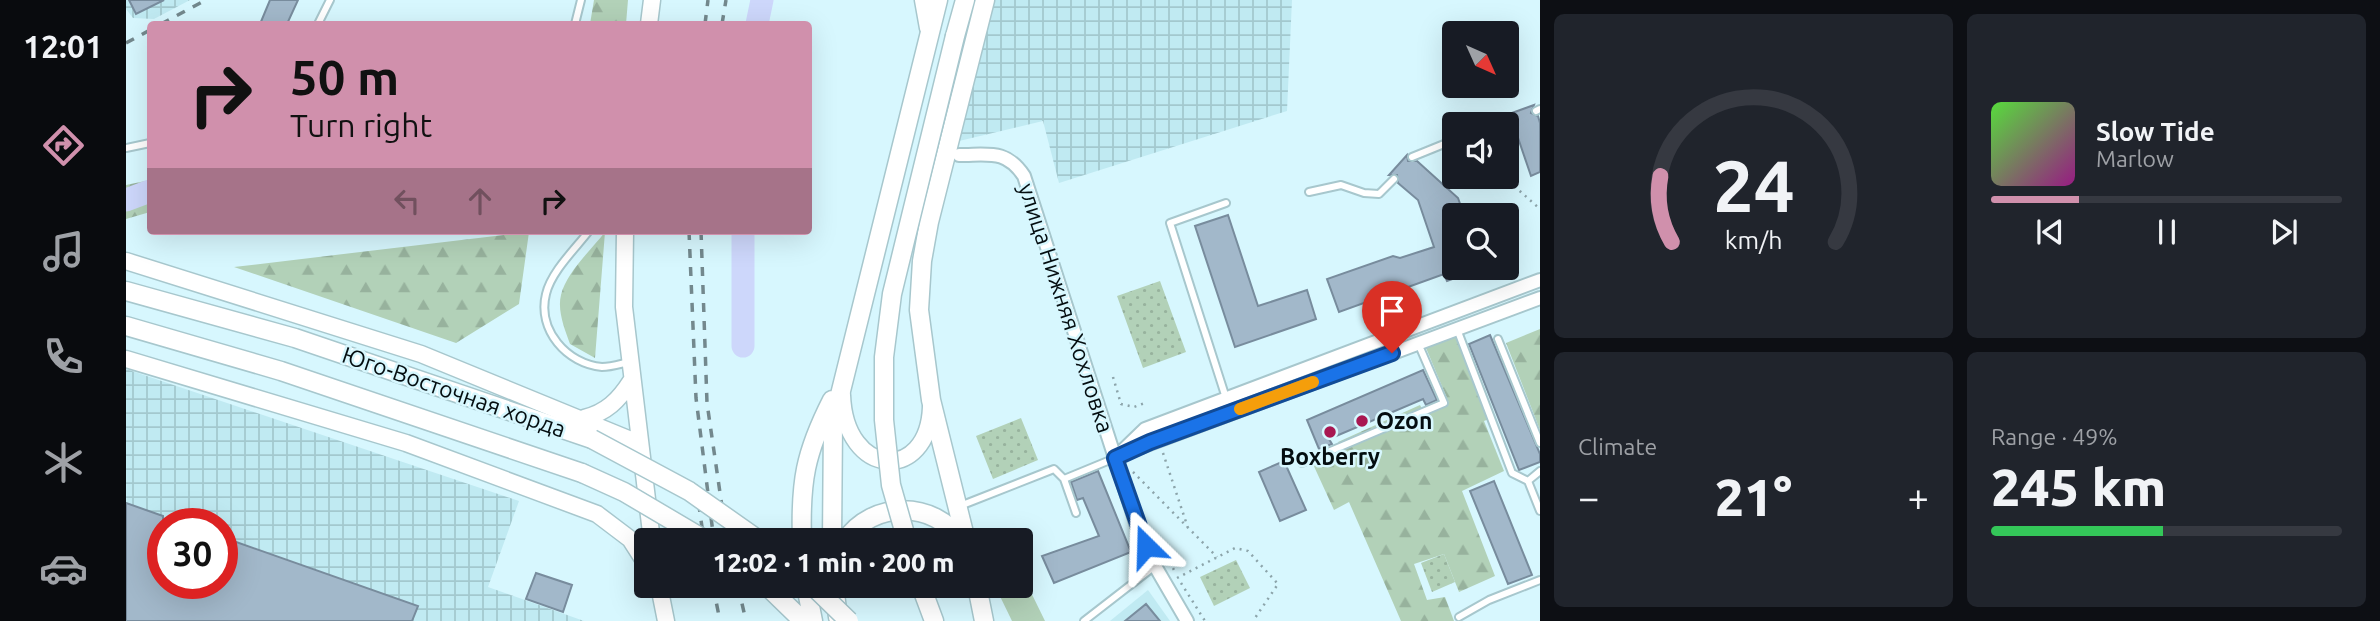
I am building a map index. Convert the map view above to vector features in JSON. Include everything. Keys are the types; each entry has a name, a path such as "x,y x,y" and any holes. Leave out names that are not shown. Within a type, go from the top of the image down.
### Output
{"main road":[{"path":"832,528 833,423 841,382 938,0"},
{"path":"903,528 891,485 884,420 884,357 892,294 965,0"},
{"path":"961,528 931,400 919,310 922,261 929,222 985,0"},
{"name":"Юго-Восточная хорда","path":"126,290 295,338 592,439 689,491 742,528"},
{"name":"Юго-Восточная хорда","path":"126,326 281,371 535,454 624,492 685,528"},
{"path":"801,528 800,504 804,465 817,430 841,382"},
{"path":"856,528 871,517 903,509 932,515 950,528"},
{"path":"779,598 803,621"},
{"path":"808,598 813,621"},
{"path":"825,598 849,621"},
{"path":"836,598 839,621"},
{"path":"925,598 934,621"},
{"path":"927,598 940,621"},
{"path":"979,598 984,621"}],"street":[{"path":"649,21 652,0"},
{"path":"923,0 928,20 927,39"},
{"name":"улица Нижняя Хохловка","path":"959,155 999,155 1014,162 1024,176 1120,461 1137,526 1155,566 1188,621"},
{"path":"625,235 624,307 650,528"},
{"path":"126,261 421,354 584,418 638,443"},
{"path":"1120,461 1145,429 1540,280"},
{"path":"1120,461 1150,442 1540,298"},
{"path":"126,359 406,443 597,514 630,539 634,545"},
{"path":"584,418 599,415 612,405 631,381"},
{"path":"841,382 842,412 855,442 866,455 878,459 902,458 920,445 930,424 931,400"},
{"path":"661,598 666,621"}],"lane":[{"path":"320,21 330,0"},
{"path":"576,21 581,0"},
{"path":"126,148 147,144"},
{"path":"1412,157 1442,145"},
{"path":"1309,192 1341,185 1364,193 1379,194 1394,179"},
{"path":"1226,202 1170,223 1226,398"},
{"path":"586,235 546,292 544,312 549,329 569,355 581,362 605,367 630,362"},
{"path":"1457,328 1512,473 1528,481 1540,511"},
{"path":"1499,339 1540,443"},
{"path":"1302,463 1444,403 1421,350"},
{"path":"1064,478 1120,461"},
{"path":"965,504 1054,469 1064,478 1076,513"},
{"path":"1528,481 1540,471"},
{"path":"1084,621 1155,566"},
{"path":"1460,617 1489,600 1540,579"}],"path":[{"path":"1518,189 1540,209"},
{"path":"1113,377 1121,404 1134,407 1145,403"},
{"path":"1160,445 1188,528"},
{"path":"1120,461 1217,557"},
{"path":"1154,530 1177,577 1205,621"},
{"path":"1171,581 1235,548 1248,551 1278,584 1252,621"}],"shaded area":[{"path":"126,0 190,0 154,19 133,18 126,9"},
{"path":"995,0 1292,0 1287,111 1059,183 1043,121 959,141"},
{"path":"126,369 519,501 488,587 584,621 126,621"},
{"path":"1148,590 1170,621 1110,621"}],"green space":[{"path":"594,0 628,0 626,21 590,21"},
{"path":"147,181 147,213 126,219 126,185"},
{"path":"504,235 529,235 519,304 456,343 234,267"},
{"path":"605,235 595,358 570,344 562,320 561,295 568,278"},
{"path":"1160,281 1186,352 1143,368 1117,296"},
{"path":"1540,329 1540,430 1506,343"},
{"path":"1455,335 1489,419 1484,421 1504,471 1462,491 1495,576 1459,592 1444,554 1414,564 1427,600 1445,597 1454,621 1401,621 1349,502 1334,510 1312,462 1342,449 1338,442 1420,405 1426,416 1449,403 1426,348"},
{"path":"1021,418 1038,460 993,479 976,436"},
{"path":"1444,554 1455,582 1432,592 1421,563"},
{"path":"1236,560 1250,588 1214,606 1200,577"},
{"path":"1033,597 1045,621 1012,621 1001,598"}],"building":[{"path":"129,0 164,0 136,14"},
{"path":"270,0 298,0 288,21 261,21"},
{"path":"1534,105 1531,113 1538,116 1540,123 1540,172 1531,176 1519,141 1519,112 1515,112"},
{"path":"1407,155 1408,161 1417,161 1442,184 1442,189 1448,189 1458,198 1460,203 1442,203 1442,275 1339,312 1327,279 1393,256 1400,258 1434,247 1418,200 1398,183 1397,175 1389,175"},
{"path":"1228,215 1258,306 1307,290 1316,319 1235,347 1195,226"},
{"path":"1490,335 1540,454 1540,462 1519,470 1469,344"},
{"path":"1423,370 1437,400 1426,405 1423,399 1329,439 1332,444 1319,449 1307,420"},
{"path":"1284,461 1306,510 1280,521 1259,472"},
{"path":"1098,471 1131,552 1054,583 1042,556 1099,536 1083,498 1077,500 1071,482"},
{"path":"1494,481 1532,575 1508,584 1470,491"},
{"path":"126,503 147,510 147,599 238,599 238,543 418,606 412,621 126,621"},
{"path":"536,573 572,585 563,612 526,599"},
{"path":"1146,604 1160,621 1125,621"}],"waterway":[{"path":"758,21 762,0"},
{"path":"126,200 147,192"},
{"path":"743,235 743,346"}],"railway":[{"path":"167,21 206,0"},
{"path":"705,21 708,0"},
{"path":"722,21 726,0"},
{"path":"126,43 147,32"},
{"path":"689,235 696,398 712,528"},
{"path":"701,235 707,403 725,528"},
{"path":"696,485 702,528"},
{"path":"715,598 720,621"},
{"path":"741,598 746,621"}],"slow traffic":[{"path":"1240,409 1313,382"}],"place":[{"name":"Ozon","path":"1362,421"},
{"name":"Boxberry","path":"1330,432"}],"route":[{"path":"1146,546 1115,458 1150,442 1392,353"}]}
